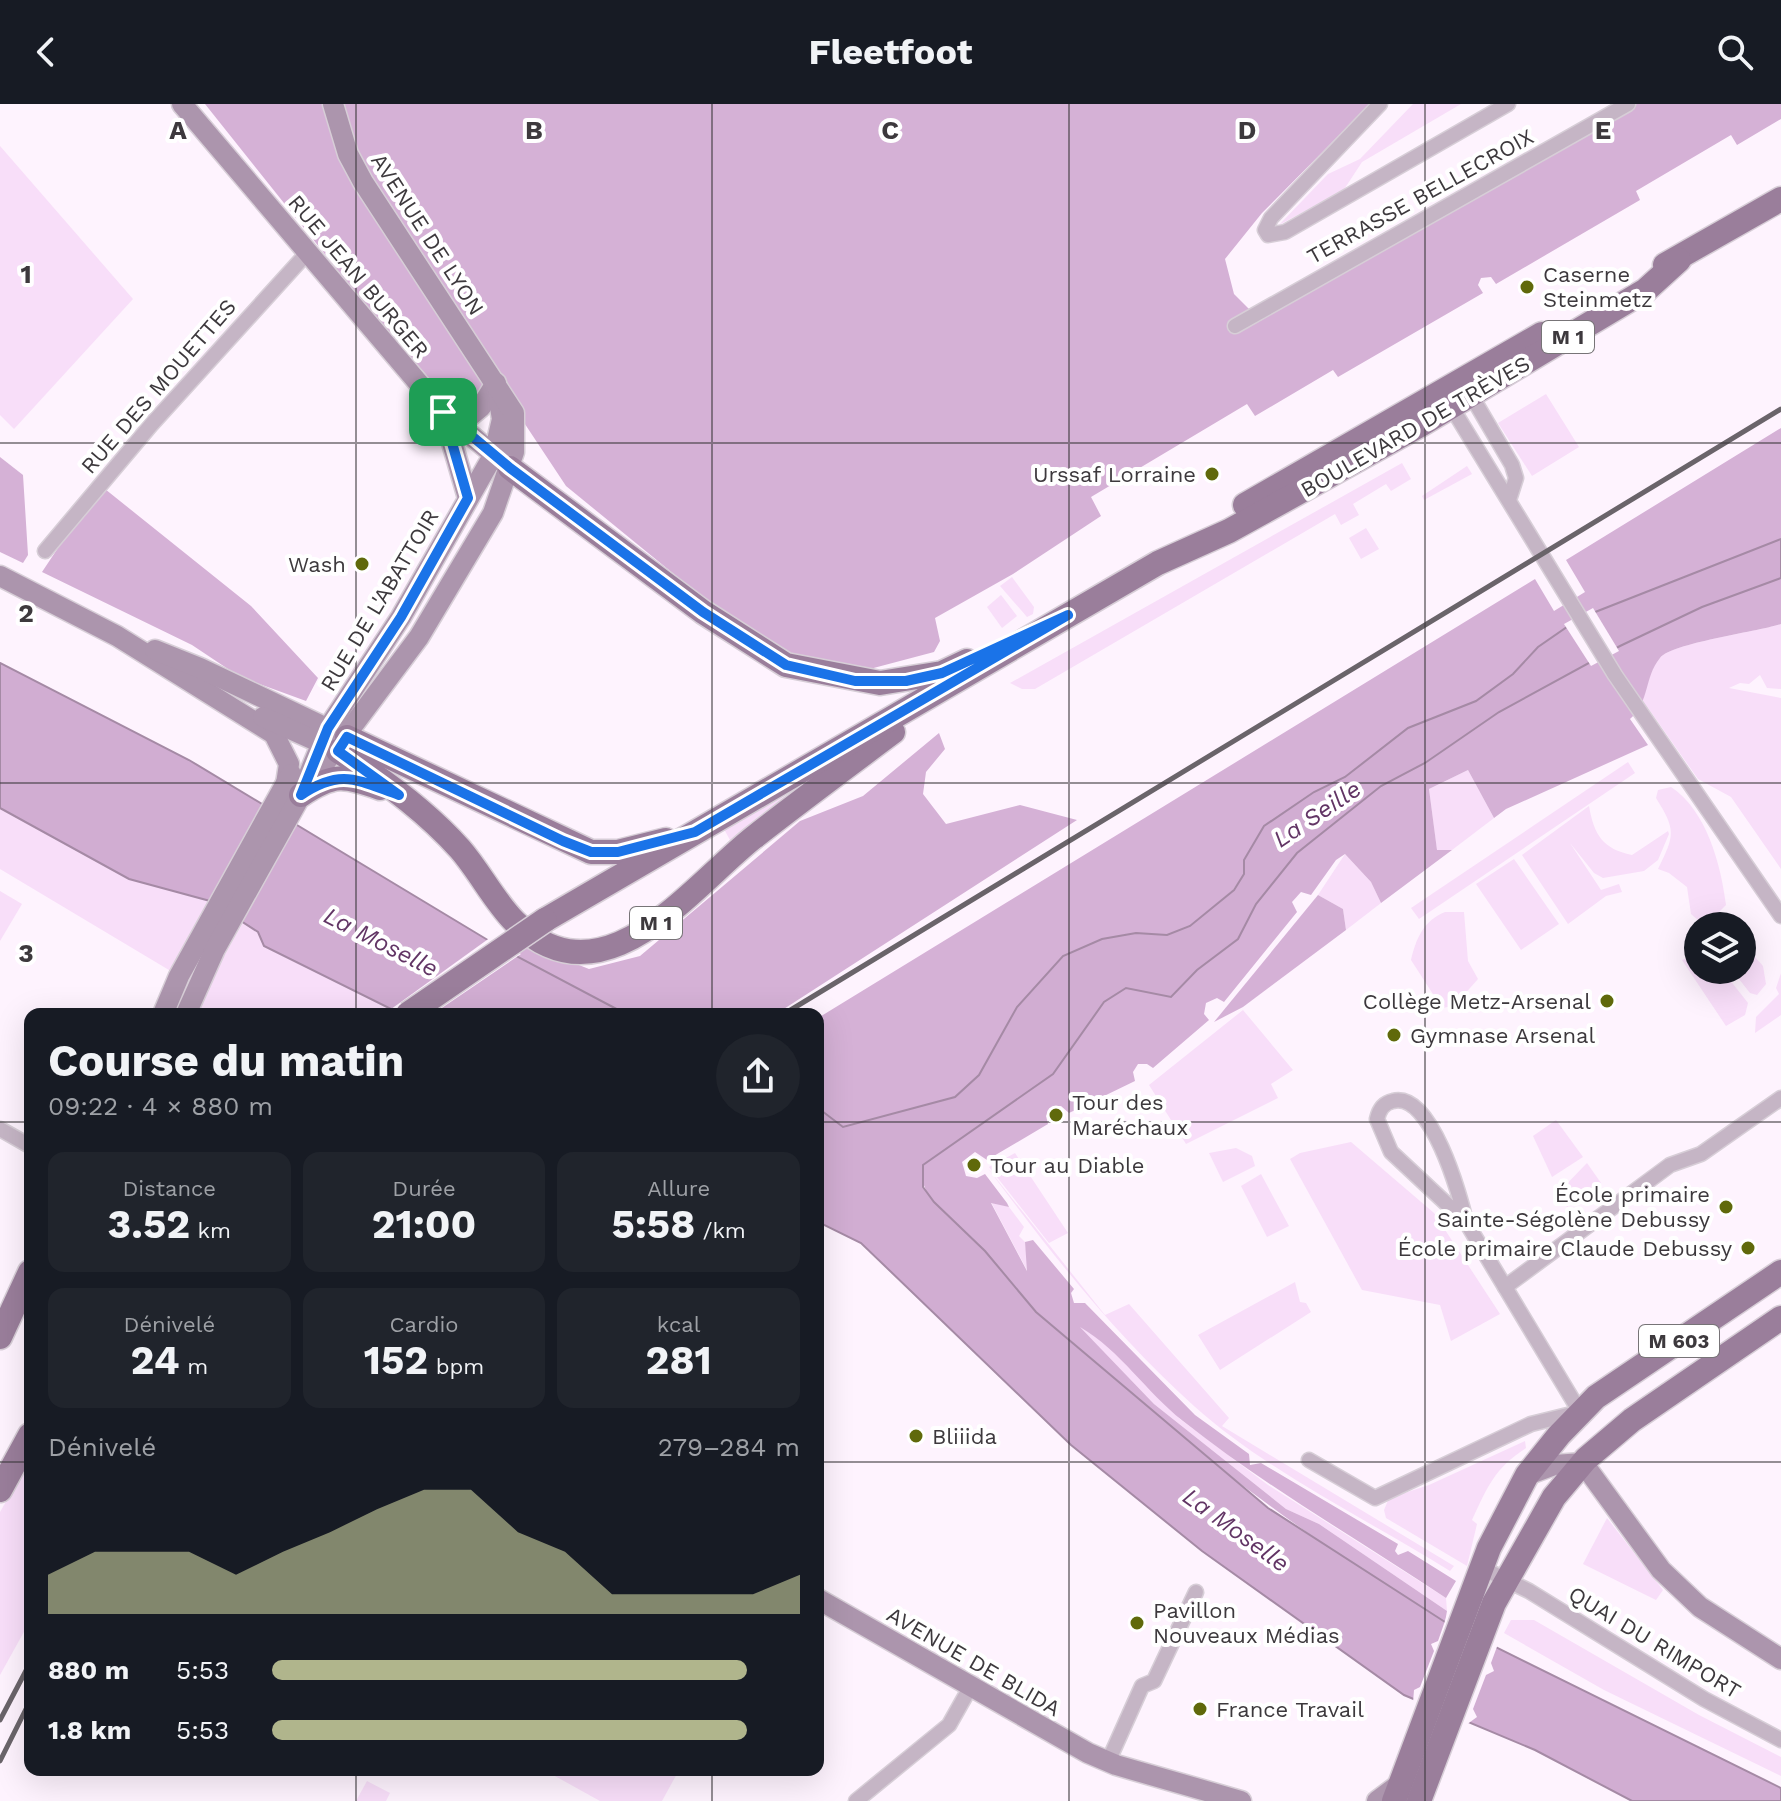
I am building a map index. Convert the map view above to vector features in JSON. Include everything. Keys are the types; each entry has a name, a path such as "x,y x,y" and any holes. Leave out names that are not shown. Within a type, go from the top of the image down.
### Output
{"main road":[{"name":"RUE JEAN BURGER","path":"182,104 451,419 502,461"},
{"name":"AVENUE DE LYON","path":"333,104 348,154 363,182 514,413 517,436 502,461"},
{"name":"BOULEVARD DE TRÈVES","path":"1068,615 1182,551 1229,531 1456,393 1647,271 1679,260 1781,199"},
{"path":"468,498 451,419 489,398 496,383"},
{"path":"502,461 703,612 786,665 855,681 906,681 942,673 1068,615"},
{"name":"RUE DE L'ABATTOIR","path":"330,740 468,498 502,461"},
{"name":"RUE DE L'ABATTOIR","path":"208,944 287,800 330,740 419,637 493,513 502,461"},
{"name":"M 1","path":"0,576 117,636 200,668 330,740 460,849 514,921 532,935 572,952 607,949 649,928 751,840 974,672"},
{"name":"M 1","path":"190,684 330,740 591,852 618,852 695,832 1068,615"},
{"name":"M 1","path":"117,636 274,734 289,764 287,800 335,777 352,778 399,795"},
{"path":"417,1008 545,920 695,832"},
{"path":"167,1008 208,944"},
{"path":"188,1008 208,944"},
{"name":"M 603","path":"1398,1795 1423,1717 1469,1600 1527,1475 1580,1412 1608,1388 1781,1272"},
{"path":"0,1337 24,1285"},
{"name":"M 603","path":"1419,1801 1489,1619 1538,1521 1583,1463 1605,1442 1781,1318"},
{"path":"1580,1412 1605,1442"},
{"path":"0,1490 24,1446"},
{"path":"1527,1475 1554,1465 1583,1463 1661,1570 1700,1607 1781,1659"},
{"name":"AVENUE DE BLIDA","path":"824,1602 1108,1762 1241,1801"},
{"path":"1377,1801 1398,1795"}],"street":[{"path":"1380,104 1271,218 1265,230 1268,235 1285,232 1508,104"},
{"name":"TERRASSE BELLECROIX","path":"1235,326 1628,104"},
{"name":"RUE DES MOUETTES","path":"45,551 151,425 308,252"},
{"path":"1456,393 1509,500 1615,675 1781,916"},
{"path":"1456,393 1512,465 1516,478 1509,500"},
{"path":"1505,1287 1670,1165 1701,1154 1781,1098"},
{"path":"1309,1460 1375,1498 1531,1424 1580,1412 1466,1222 1388,1148 1377,1119 1386,1104 1396,1100 1406,1102 1421,1113 1431,1126 1460,1193 1466,1222"},
{"path":"0,1129 24,1143"},
{"name":"QUAI DU RIMPORT","path":"1482,1568 1507,1579 1704,1699 1781,1740"},
{"path":"1108,1762 1142,1686 1154,1681 1196,1592"},
{"path":"856,1801 949,1725 971,1686"}],"shaded area":[{"path":"205,104 1370,104 1262,213 1225,259 1234,294 1251,311 1612,104 1781,104 1781,119 1737,145 1731,135 1636,191 1640,200 1496,284 1491,277 1481,278 1478,285 1483,293 1338,377 1333,370 1255,416 1247,404 1091,497 1101,516 1013,574 935,618 940,641 934,652 866,670 791,656 702,597 566,486 513,406 460,404 429,378 371,312"},
{"path":"1413,104 1461,104 1362,162 1343,191 1279,225 1328,174 1360,159"},
{"path":"0,146 133,299 14,429 0,415"},
{"path":"1546,394 1579,447 1532,476 1498,423"},
{"path":"1781,428 1781,539 1580,618 1538,647 1513,674 1476,701 1408,728 1345,777 1314,792 1264,826 1244,860 1244,874 1233,890 1190,926 1167,935 1136,933 1063,956 1017,1007 979,1075 955,1097 843,1127 824,1113 824,1014 1535,579 1554,611 1585,592 1566,560"},
{"path":"0,457 23,475 28,555 23,563 0,552"},
{"path":"1402,463 1411,479 1391,491 1386,484 1353,504 1359,515 1341,525 1335,514 1035,689 1022,689 1010,683"},
{"path":"1467,466 1472,474 1424,500 1422,496"},
{"path":"100,485 251,606 318,678 306,701 240,677 192,645 42,572"},
{"path":"1366,528 1379,549 1361,559 1349,538"},
{"path":"1012,577 1034,607 1033,614 1027,617 1000,586"},
{"path":"1781,578 1781,624 1681,647 1660,658 1651,673 1641,705 1630,719 1648,745 1506,809 1494,818 1468,770 1429,789 1437,850 1452,850 1381,903 1371,882 1345,854 1336,860 1311,895 1301,892 1292,902 1297,912 1224,1002 1217,998 1206,1003 1204,1014 1209,1020 1153,1068 1138,1064 1133,1072 1135,1081 1069,1113 1061,1106 1052,1107 1046,1116 1048,1124 987,1160 975,1152 962,1162 966,1176 977,1178 985,1174 1007,1203 1009,1207 991,1203 1027,1271 1025,1242 1033,1240 1074,1289 1071,1293 1074,1303 1085,1303 1195,1415 1249,1454 1250,1465 1261,1463 1398,1544 1395,1551 1398,1555 1408,1551 1456,1581 1446,1598 1215,1445 1170,1410 1108,1348 1080,1327 1154,1404 1286,1509 1319,1524 1447,1611 1445,1622 1285,1517 1134,1399 1086,1357 1031,1307 987,1254 934,1204 923,1179 923,1165 1053,1074 1103,1002 1126,988 1171,996 1197,970 1238,939 1256,904 1297,853 1381,786 1425,763 1499,712 1620,646 1702,607"},
{"path":"1001,595 1017,616 1002,628 987,607"},
{"path":"1781,624 1781,689 1767,688 1760,675 1749,684 1740,683 1729,688 1781,698 1781,869 1731,797 1698,779 1648,708 1639,711 1652,670 1668,653 1681,647"},
{"path":"939,733 945,749 926,772 923,794 946,824 1020,805 1077,820 785,1008 615,1008 501,948 516,940 589,969 640,956 800,821 863,796"},
{"path":"1628,762 1635,773 1419,919 1411,908"},
{"path":"1468,770 1494,818 1452,850 1437,851 1429,789"},
{"path":"1671,787 1683,797 1703,824 1716,856 1726,905 1719,912 1691,912 1687,887 1669,873 1658,869 1671,833 1656,798 1658,790"},
{"path":"800,788 731,842 724,829"},
{"path":"1589,806 1597,833 1607,845 1622,852 1632,855 1668,831 1669,834 1658,860 1644,871 1603,878 1594,873 1570,843 1601,890 1619,884 1622,892 1606,896 1568,924 1522,855"},
{"path":"0,808 129,879 210,901 191,933 224,956 244,921 391,1008 166,1008 179,976 0,869"},
{"path":"1345,854 1371,882 1381,903 1346,930 1343,909 1318,895"},
{"path":"1514,859 1559,924 1521,950 1476,884"},
{"path":"0,891 22,904 0,941"},
{"path":"1318,895 1343,909 1346,930 1243,1007 1214,1022"},
{"path":"1445,912 1464,912 1468,961 1478,979 1454,1006 1442,1008 1411,960 1422,932 1431,920"},
{"path":"1756,958 1763,966 1766,984 1757,995 1750,993 1743,984 1756,984"},
{"path":"1781,973 1781,1015 1755,1033 1756,1017 1779,994 1776,988"},
{"path":"1698,984 1733,984 1748,1003 1745,1015 1726,1026"},
{"path":"1243,1010 1293,1070 1271,1084 1278,1098 1186,1144 1149,1085"},
{"path":"1556,1120 1583,1157 1552,1177 1533,1136"},
{"path":"1351,1142 1434,1213 1500,1314 1451,1341 1440,1305 1362,1290 1290,1159 1300,1153"},
{"path":"1236,1148 1252,1156 1255,1166 1223,1182 1209,1153"},
{"path":"1015,1153 1068,1233 1049,1243 989,1167"},
{"path":"1587,1163 1601,1183 1567,1207 1559,1192"},
{"path":"987,1167 1105,1315 1129,1304 1229,1418 1222,1426 1454,1566 1450,1571 1286,1474 1194,1406 1137,1351 1084,1292"},
{"path":"1261,1174 1289,1226 1267,1237 1241,1186"},
{"path":"991,1202 1009,1207 1024,1227 1019,1236 1025,1242 1029,1274"},
{"path":"1295,1282 1300,1302 1306,1303 1311,1312 1220,1370 1198,1335"},
{"path":"1076,1323 1110,1347 1180,1419 1268,1485 1446,1598 1447,1611 1319,1524 1286,1509 1154,1404"},
{"path":"1525,1441 1526,1448 1506,1463 1493,1479 1472,1520 1477,1524 1467,1566 1386,1518 1384,1510 1389,1498 1429,1485"},
{"path":"24,1470 24,1632 0,1675 0,1512"},
{"path":"1607,1518 1663,1590 1656,1600 1583,1564"},
{"path":"1511,1620 1534,1620 1699,1715 1781,1757 1781,1776 1604,1690 1504,1633"},
{"path":"555,1776 676,1776 662,1801 600,1801"},
{"path":"367,1781 390,1793 386,1801 356,1801"}],"water":[{"path":"1781,539 1781,578 1702,607 1620,646 1499,712 1425,763 1381,786 1297,853 1256,904 1238,939 1197,970 1171,997 1126,988 1104,1002 1053,1074 923,1165 923,1187 934,1202 985,1251 1036,1312 1268,1508 1445,1622 1781,1788 1781,1801 1632,1801 1535,1750 1404,1695 1202,1551 1071,1445 861,1243 824,1225 824,1113 843,1127 955,1097 979,1075 1017,1007 1063,956 1102,939 1136,933 1167,935 1190,926 1234,890 1244,874 1244,860 1264,826 1314,792 1345,777 1408,728 1476,701 1513,674 1538,647 1580,618"},
{"name":"La Moselle","path":"0,663 189,760 501,948 615,1008 389,1008 264,946 258,932 210,901 129,879 0,808"}],"pier":[{"path":"1593,608 1619,651 1591,666 1564,624"},
{"path":"491,937 521,954 442,1008 393,1008"},
{"path":"1446,1618 1498,1644 1491,1663 1494,1671 1486,1675 1473,1709 1477,1717 1466,1725 1413,1703 1414,1690 1420,1687 1434,1651 1431,1644 1438,1641"}],"railway":[{"path":"794,1008 1781,409"},
{"path":"0,1720 24,1674"},
{"path":"0,1761 24,1713"}],"place":[{"name":"Caserne Steinmetz","path":"1527,287"},
{"name":"Urssaf Lorraine","path":"1212,474"},
{"name":"Wash","path":"362,564"},
{"name":"Collège Metz-Arsenal","path":"1607,1001"},
{"name":"Gymnase Arsenal","path":"1394,1035"},
{"name":"Tour des Maréchaux","path":"1056,1115"},
{"name":"Tour au Diable","path":"974,1165"},
{"name":"École primaire Sainte-Ségolène Debussy","path":"1726,1207"},
{"name":"École primaire Claude Debussy","path":"1748,1248"},
{"name":"Bliiida","path":"916,1436"},
{"name":"Pavillon Nouveaux Médias","path":"1137,1623"},
{"name":"France Travail","path":"1200,1709"}],"route":[{"path":"443,412 510,468 703,612 786,665 855,681 906,681 942,673 1068,615 695,832 618,852 591,852 563,841 347,737 338,751 399,795 352,778 335,777 301,795 328,728 401,617 468,498 443,412"}],"water label":[{"name":"La Seille","path":"1317,814"}]}
